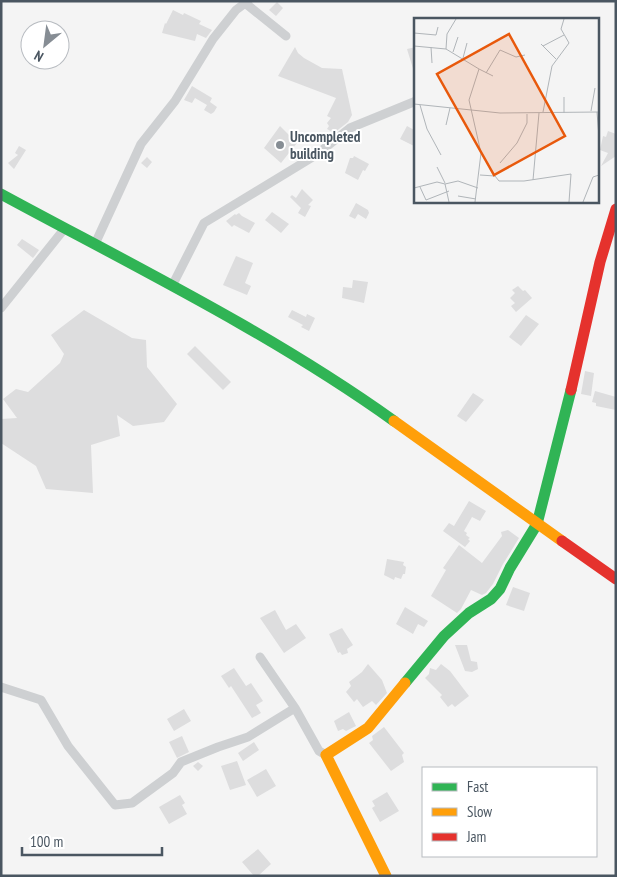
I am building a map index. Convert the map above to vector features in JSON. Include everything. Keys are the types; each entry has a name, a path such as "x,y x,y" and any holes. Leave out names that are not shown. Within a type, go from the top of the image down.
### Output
{"street":[{"path":"95,244 141,144 175,101 213,39 236,10 247,2 286,36"},
{"path":"172,286 204,223 316,155 350,128 414,102"},
{"path":"1,194 224,314 349,389 616,579"},
{"path":"326,755 368,728 444,636 469,613 490,599 500,589 510,568 537,524 582,345 600,262 616,209"},
{"path":"1,308 65,228"},
{"path":"260,657 295,708 319,751 326,755 386,876"},
{"path":"1,687 41,700 68,746 115,806 132,803 173,773 181,762 248,737 295,708"}],"building":[{"path":"277,2 283,8 276,16 269,10"},
{"path":"173,10 201,21 199,24 212,30 206,38 197,34 195,41 162,33 165,23"},
{"path":"295,47 304,58 322,68 342,69 352,115 348,122 334,133 327,129 329,126 327,123 331,118 327,116 336,98 278,76"},
{"path":"414,47 414,72 407,49"},
{"path":"192,86 212,98 210,102 217,107 214,112 211,114 204,110 207,105 195,98 192,103 184,100"},
{"name":"Uncompleted building","path":"280,126 297,143 281,163 264,148"},
{"path":"407,126 414,130 414,146 400,139"},
{"path":"608,131 616,134 616,156 601,166 608,153 600,150 603,136 606,137"},
{"path":"19,146 26,150 14,169 8,163 18,155 15,153"},
{"path":"354,156 369,164 365,171 363,170 358,180 345,173 350,158"},
{"path":"147,157 152,162 147,168 141,163"},
{"path":"302,189 313,200 308,205 311,206 305,217 298,213 301,208 290,197 292,195 296,198"},
{"path":"356,203 368,210 369,213 366,219 358,214 355,219 349,216"},
{"path":"272,212 289,224 281,233 265,220"},
{"path":"239,213 255,223 249,233 234,225 232,227 226,221"},
{"path":"22,239 39,250 33,258 17,245"},
{"path":"236,256 253,263 245,283 251,286 247,295 223,285"},
{"path":"353,280 368,282 364,303 342,298 343,287 352,288"},
{"path":"518,286 523,291 525,290 532,298 516,312 511,306 515,303 510,298 515,293 512,290"},
{"path":"84,310 132,338 146,340 147,367 177,404 164,422 133,426 117,415 120,436 91,445 93,493 46,489 36,466 1,443 1,419 17,418 3,399 16,389 28,392 60,363 64,354 51,335"},
{"path":"292,310 306,317 307,314 315,318 309,331 301,327 303,325 288,317"},
{"path":"526,315 539,324 521,346 509,337"},
{"path":"195,346 231,382 223,390 187,354"},
{"path":"585,371 594,373 591,396 581,394"},
{"path":"595,391 616,397 616,410 596,406 596,403 592,402"},
{"path":"473,393 484,400 466,422 457,416"},
{"path":"469,501 486,511 480,521 472,517 464,531 470,538 465,547 443,531 449,523 454,526"},
{"path":"508,530 519,538 486,593 482,595 471,590 457,613 431,596 446,570 443,568 459,545 482,563 502,536 501,532"},
{"path":"387,559 404,562 403,565 406,567 405,574 403,574 401,579 395,577 394,580 384,575"},
{"path":"513,587 530,593 524,611 506,605"},
{"path":"405,607 428,621 424,627 418,624 413,634 396,624"},
{"path":"275,610 286,630 296,624 306,638 284,653 260,618"},
{"path":"342,628 353,645 347,649 348,653 342,655 340,652 338,653 329,634"},
{"path":"455,645 467,645 471,661 477,662 478,669 472,672 465,671"},
{"path":"368,664 382,680 387,693 376,705 372,701 363,707 357,699 354,702 346,692 351,686 349,682 362,672"},
{"path":"441,664 450,671 469,696 455,707 452,704 448,707 440,697 442,695 425,678 429,674 430,668 436,670"},
{"path":"234,668 246,686 251,683 263,701 256,705 261,713 252,718 231,686 229,688 221,676"},
{"path":"184,709 191,721 174,731 167,719"},
{"path":"349,712 356,726 346,731 343,729 338,731 334,721"},
{"path":"384,727 404,753 402,755 404,762 391,771 369,743 373,740 372,736"},
{"path":"182,736 189,752 177,758 169,742"},
{"path":"254,742 259,750 243,761 238,753"},
{"path":"237,761 246,785 230,790 221,766"},
{"path":"198,762 203,766 198,771 193,766"},
{"path":"266,769 276,786 257,797 247,780"},
{"path":"387,792 399,811 380,822 372,808 375,806 372,801"},
{"path":"180,795 185,803 182,805 187,814 169,824 159,807"},
{"path":"258,849 271,864 258,876 254,876 242,862"}],"traffic: fast":[{"path":"1,194 251,329 394,421"},
{"path":"405,683 444,636 469,613 491,599 500,589 510,568 537,524 571,390"}],"traffic: slow":[{"path":"394,421 562,541"},
{"path":"386,876 326,755 368,728 405,683"}],"traffic: jam":[{"path":"571,390 600,262 616,209"},
{"path":"562,541 616,579"}],"place":[{"name":"Uncompleted building","path":"280,145"}]}
